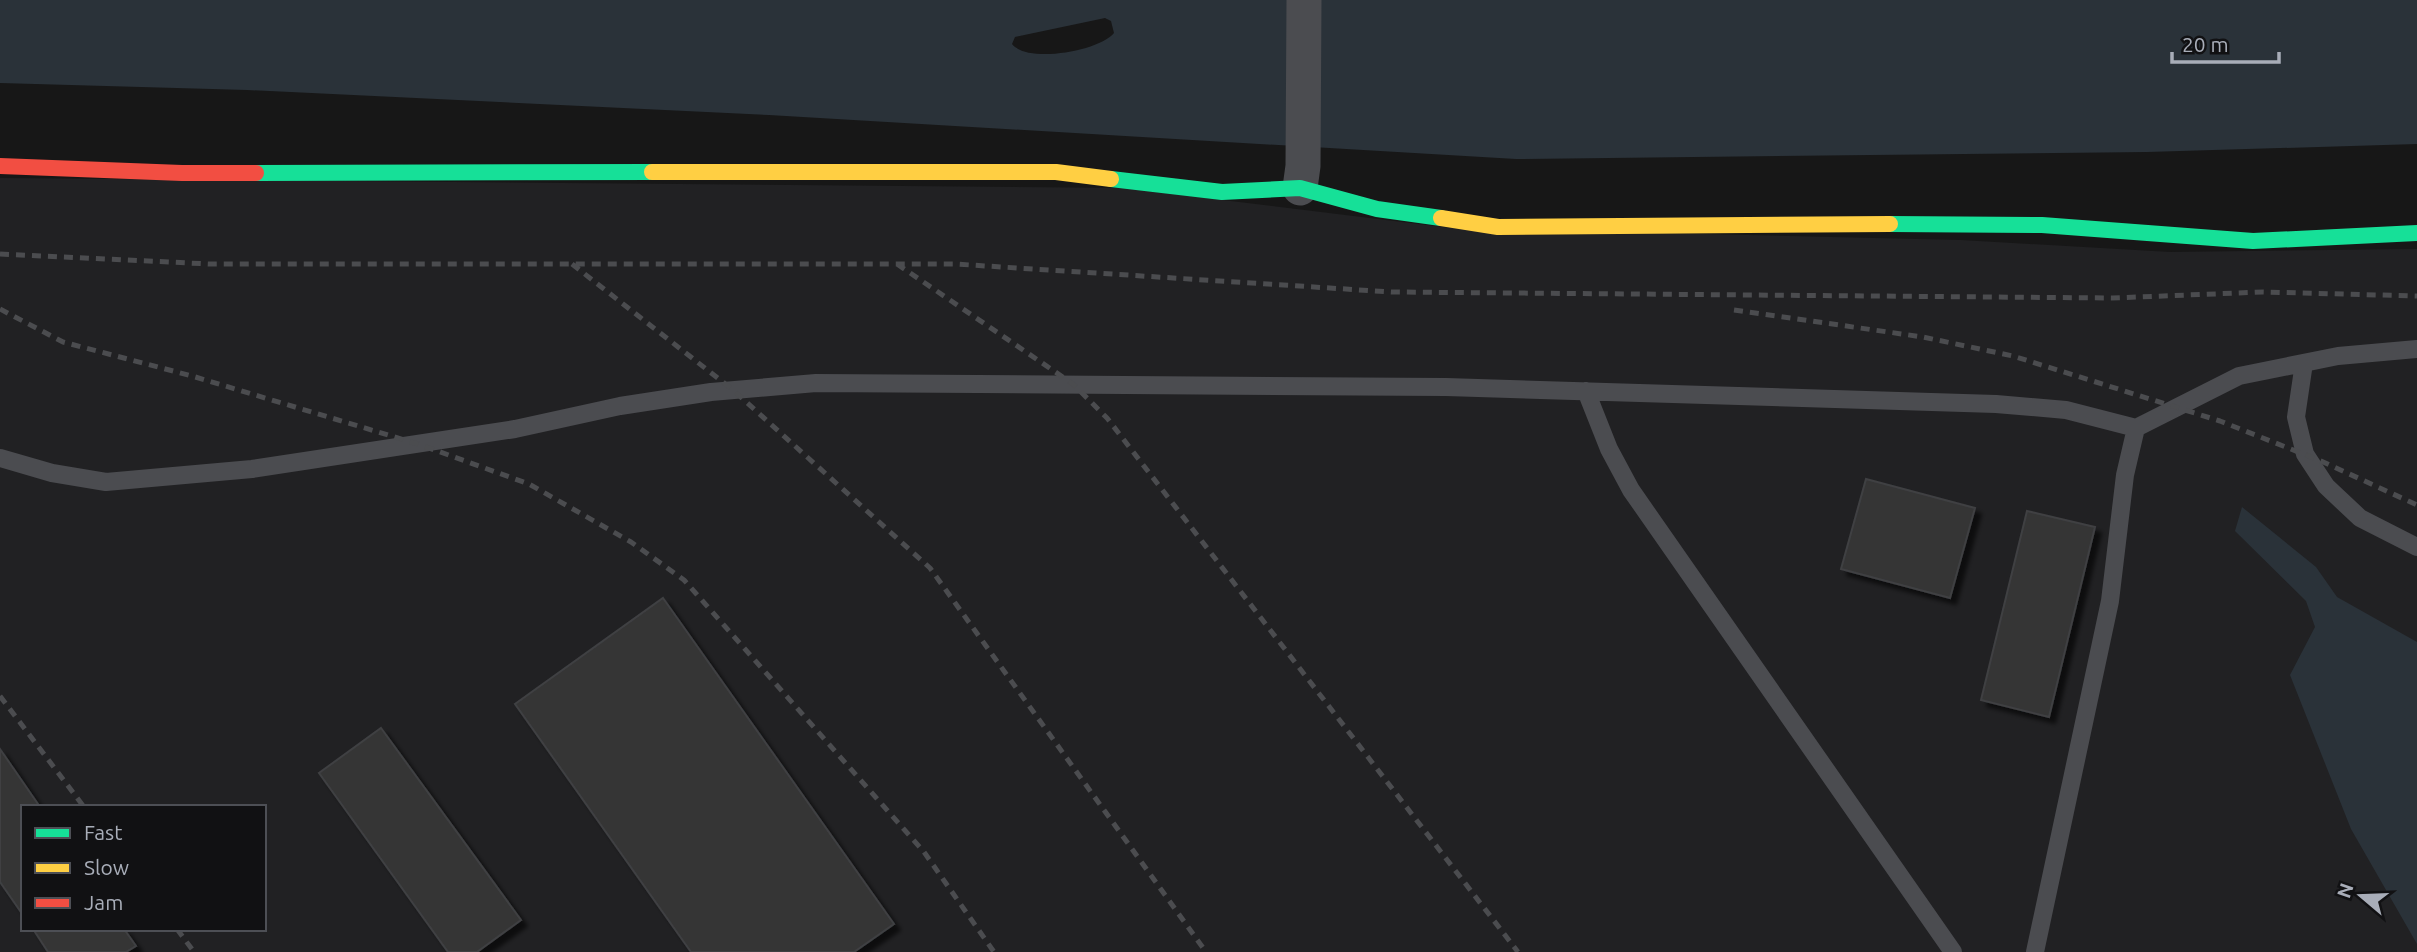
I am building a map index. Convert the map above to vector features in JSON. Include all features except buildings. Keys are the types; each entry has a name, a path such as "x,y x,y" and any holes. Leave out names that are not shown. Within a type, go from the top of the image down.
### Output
{"street":[{"path":"1301,177 1304,0"},
{"path":"0,166 181,173 1056,172 1222,192 1301,177 1377,209 1498,227 1785,223 2042,225 2253,241 2417,233"}],"lane":[{"path":"0,458 52,472 106,482 252,469 515,429 620,406 711,392 816,383 1446,387 1996,404 2066,410 2136,428 2239,376 2338,356 2417,349"},
{"path":"2304,363 2296,416 2305,454 2326,486 2360,518 2417,547"},
{"path":"1586,391 1609,449 1631,490 1953,952"},
{"path":"2035,952 2110,601 2125,475 2136,428"}],"shaded area":[{"path":"0,0 2417,0 2417,144 2147,152 1516,159 769,115 247,90 0,83","holes":["1105,18 1111,21 1114,33 1079,50 1033,53 1020,50 1012,44 1015,37"]},
{"path":"0,178 1124,188 1451,228 1961,240 2170,252 2417,249 2417,952 0,952"},
{"path":"2242,507 2316,567 2337,597 2417,642 2417,944 2351,829 2290,675 2315,627 2306,601 2235,531"}],"railway":[{"path":"0,254 210,264 955,264 1392,292 2112,298 2263,292 2417,296"},
{"path":"572,264 733,390 930,568 1206,952"},
{"path":"897,264 1073,384 1107,418 1518,952"},
{"path":"0,309 63,342 192,376 418,444 529,484 631,542 684,580 924,852 994,952"},
{"path":"1734,310 1923,337 2013,356 2220,421 2321,461 2417,505"},
{"path":"0,696 82,805"},
{"path":"178,931 194,952"}],"traffic: fast":[{"path":"256,173 652,172"},
{"path":"1111,179 1222,192 1300,188 1377,209 1441,218"},
{"path":"1890,224 2042,225 2253,241 2417,233"}],"traffic: slow":[{"path":"652,172 1056,172 1111,179"},
{"path":"1441,218 1498,227 1890,224"}],"traffic: jam":[{"path":"0,166 256,173"}]}
